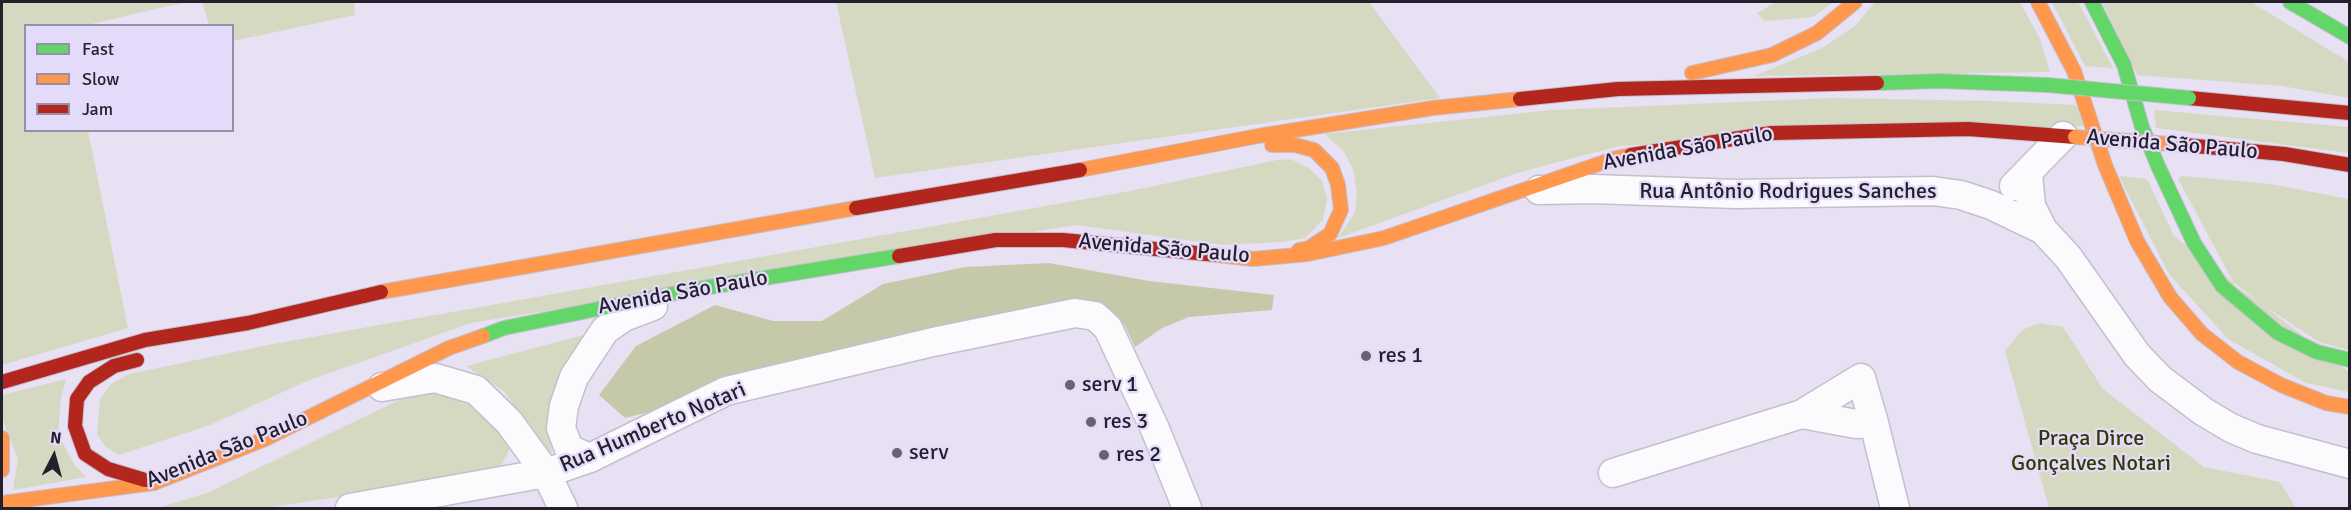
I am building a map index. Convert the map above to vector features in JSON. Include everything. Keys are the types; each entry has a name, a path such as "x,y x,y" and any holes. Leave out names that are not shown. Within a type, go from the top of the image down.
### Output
{"main road":[{"path":"1618,89 1772,55 1817,33 1855,2"},
{"path":"2038,2 2074,71 2105,165 2137,241 2170,297 2202,334 2238,362 2281,385 2326,403 2349,407"},
{"path":"2092,2 2129,79 2142,127 2157,166 2194,243 2222,286 2278,333 2317,352 2349,360"},
{"path":"2290,2 2349,37"},
{"path":"2,382 145,340 248,323 426,282 1184,152 1258,136 1433,108 1618,89 1939,81 2048,85 2349,113"},
{"name":"Avenida São Paulo","path":"2,503 154,483 265,439 449,348 504,328 691,290 996,240 1064,240 1253,259 1308,254 1384,238 1616,158 1771,133 1968,129 2284,154 2349,165"},
{"path":"1184,152 1256,144 1295,145 1314,150 1332,168 1338,185 1341,210 1330,234 1309,248 1253,259"},
{"path":"219,342 325,319 349,299"},
{"path":"149,358 114,366 89,382 77,399 75,426 85,454 108,469 154,483"},
{"path":"2,438 4,463 2,470"}],"street":[{"path":"1991,205 2069,136"},
{"name":"Rua Antônio Rodrigues Sanches","path":"2028,174 2031,206 2043,230 2068,257 2137,354 2160,380 2231,428 2257,439 2349,464"},
{"name":"Rua Antônio Rodrigues Sanches","path":"1511,193 1553,188 1736,194 1901,189 1961,195 1991,205 2043,230"},
{"path":"590,458 569,449 561,428 564,406 574,377 587,354 604,330 624,317 691,290"},
{"name":"Rua Humberto Notari","path":"350,508 546,473 590,458 726,392 1075,313 1095,316 1108,328 1155,429 1187,508"},
{"path":"368,389 435,378 476,390 509,422 546,473 564,508"},
{"path":"1613,473 1802,414 1861,378 1895,508"},
{"path":"1802,414 1856,424 1874,423"}],"green space":[{"path":"2,2 186,2 91,24 24,24 24,132 88,132 128,328 2,365"},
{"path":"202,2 354,2 355,15 234,41 234,24 209,24"},
{"path":"836,2 1369,2 1440,98 875,178"},
{"path":"1776,2 1833,2 1813,17 1764,21 1757,13"},
{"path":"1875,2 2020,2 2040,39 2050,72 1754,76 1822,48 1855,26"},
{"path":"2052,2 2078,2 2113,68 2085,66"},
{"path":"2102,2 2251,2 2349,62 2349,98 2282,86 2137,75"},
{"path":"1833,98 2076,105 2085,126 1619,146 1517,173 1338,238 1355,213 1357,194 1353,169 1343,150 1324,134 1552,110"},
{"path":"2154,110 2349,127 2349,153 2156,128"},
{"path":"1291,159 1309,168 1322,181 1327,199 1323,220 1305,238 1282,242 1223,245 1076,225 471,323 307,381 210,425 119,455 106,447 97,435 100,399 111,384 129,374 273,344 1130,191"},
{"path":"2119,176 2147,179 2174,236 2349,372 2349,392 2306,383 2228,339 2169,274"},
{"path":"2182,176 2270,184 2349,199 2349,350 2319,342 2236,287 2178,179"},
{"path":"1049,263 1149,281 1274,295 1272,310 1189,317 1162,328 1135,347 1125,326 1114,313 1092,305 740,372 677,405 625,418 599,395 636,346 715,305 773,321 822,321 883,284 965,267"},
{"name":"Praça Dirce Gonçalves Notari","path":"2040,323 2063,327 2103,389 2204,467 2280,482 2296,508 2049,508 2005,351 2022,330"},
{"path":"584,335 557,405 550,460 505,392 466,366"},
{"path":"66,379 61,399 58,434 74,464 86,477 13,490 18,459 2,418 2,395"},
{"path":"438,392 476,401 504,429 509,450 502,465 477,476 265,508 158,508 207,493 405,397"}],"traffic: fast":[{"path":"2092,2 2124,65 2142,127 2158,166 2194,243 2222,286 2278,333 2317,352 2350,360"},
{"path":"2290,2 2350,37"},
{"path":"1877,83 1939,81 2048,85"},
{"path":"2048,85 2189,98"},
{"path":"483,336 504,328 691,290 899,256"}],"traffic: slow":[{"path":"1692,73 1772,55 1817,33 1855,2"},
{"path":"2038,2 2074,71 2105,165 2137,241 2170,297 2202,334 2238,362 2281,385 2326,403 2350,407"},
{"path":"1080,170 1258,136 1433,108 1520,99"},
{"path":"2075,137 2184,145"},
{"path":"1272,145 1295,145 1314,150 1332,168 1338,185 1341,210 1330,234 1309,248 1299,250"},
{"path":"1217,255 1253,259 1308,254 1384,238 1616,158 1631,155"},
{"path":"381,292 856,208"},
{"path":"2,503 154,483 265,439 449,348 483,336"},
{"path":"2,438 2,470"}],"traffic: jam":[{"path":"1520,99 1618,89 1877,83"},
{"path":"2189,98 2350,113"},
{"path":"1631,155 1771,133 1968,129 2075,137"},
{"path":"2184,145 2284,154 2350,165"},
{"path":"856,208 1080,170"},
{"path":"899,256 996,240 1063,240 1217,255"},
{"path":"2,382 145,340 248,323 381,292"},
{"path":"137,360 114,366 89,382 77,399 75,426 85,454 108,469 145,480"}],"place":[{"name":"res 1","path":"1366,356"},
{"name":"serv 1","path":"1070,385"},
{"name":"res 3","path":"1091,422"},
{"name":"serv","path":"897,453"},
{"name":"res 2","path":"1104,455"}]}
